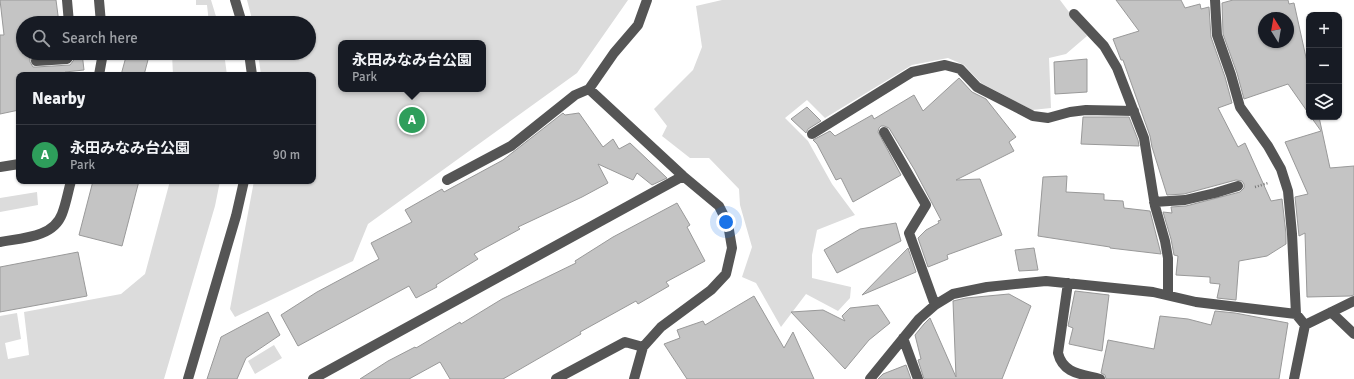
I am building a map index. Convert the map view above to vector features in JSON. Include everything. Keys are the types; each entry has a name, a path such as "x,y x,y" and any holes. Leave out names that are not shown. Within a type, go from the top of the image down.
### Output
{"street":[{"path":"66,0 68,16"},
{"path":"98,0 100,16"},
{"path":"235,0 240,16"},
{"path":"447,180 511,146 575,94 589,89 614,53 638,24 647,0"},
{"path":"1215,0 1216,34 1231,75 1240,107 1268,146 1278,163 1288,191 1292,234 1296,314 1305,325"},
{"path":"1074,14 1104,46 1116,68 1144,138 1154,202 1165,241 1168,258 1168,295"},
{"path":"36,61 67,60"},
{"path":"100,72 102,60"},
{"path":"250,60 252,72"},
{"path":"812,134 912,72 945,65 960,69 977,87 1033,116 1048,118 1070,112 1086,110 1134,111"},
{"path":"589,89 683,176 719,206 728,224 732,248 726,274 711,290 661,327 643,347 634,379"},
{"path":"884,132 926,205 909,233 935,305"},
{"path":"0,167 16,164"},
{"path":"313,379 683,176"},
{"path":"0,242 42,234 54,226 62,216 70,184"},
{"path":"188,379 236,216 243,184"},
{"path":"1154,202 1185,200 1215,194 1238,186"},
{"path":"870,379 894,347 919,319 935,305 953,294 987,287 1046,281 1154,292 1196,302 1296,314"},
{"path":"1068,284 1058,353 1060,361 1070,371 1100,379"},
{"path":"1305,325 1354,302"},
{"path":"1331,312 1354,334"},
{"path":"1294,379 1305,325"},
{"path":"903,338 918,379"},
{"path":"556,379 625,342 643,347"}],"shaded area":[{"path":"196,0 211,0 216,16 208,16 207,5 196,5"},
{"path":"247,0 628,0 577,73 368,224 353,261 235,317 230,309 253,184 316,184 316,72 261,72 259,60 316,60 316,16 251,16"},
{"path":"722,0 1060,0 1087,36 1066,54 1049,58 1051,108 1032,110 981,83 964,65 948,58 912,65 825,118 807,100 785,118 808,141 832,184 855,215 817,230 812,255 812,278 851,287 850,298 838,311 806,294 781,327 756,283 742,277 752,247 740,205 739,189 709,158 690,158 662,136 667,126 654,109 693,70 702,47 696,6"},
{"path":"172,60 225,60 227,72 173,72"},
{"path":"169,184 219,184 215,206 164,379 0,379 0,316 17,313 21,339 5,343 8,359 29,355 24,312 121,294 145,274"},
{"path":"37,192 38,205 0,212 0,198"},
{"path":"274,345 282,358 255,374 248,361"}],"building":[{"path":"0,0 56,0 58,16 16,16 16,60 30,60 33,67 36,67 70,65 74,60 83,60 84,70 65,72 16,72 16,111 0,114 0,35 4,35"},
{"path":"1116,0 1181,0 1185,8 1200,4 1201,9 1209,7 1211,37 1225,77 1232,103 1218,108 1238,147 1245,143 1271,201 1282,199 1286,234 1286,244 1267,256 1239,261 1236,300 1217,298 1220,284 1210,283 1210,277 1176,275 1178,256 1174,255 1163,212 1172,213 1171,207 1186,206 1240,192 1244,188 1244,184 1242,181 1236,180 1184,194 1167,195 1150,136 1123,60 1121,60 1113,39 1139,31"},
{"path":"1233,0 1288,0 1289,4 1294,3 1306,57 1306,110 1288,84 1244,99 1237,73 1223,34 1222,3"},
{"path":"1087,59 1087,92 1055,94 1054,62"},
{"path":"125,60 148,60 145,72 122,72"},
{"path":"959,78 972,92 986,99 1016,137 1009,142 1014,151 956,180 980,179 1002,235 947,255 948,259 928,267 918,238 926,230 939,223 938,221 941,220 914,169 889,128 881,126 878,132 901,175 853,202 841,178 836,180 817,144 813,140 830,131 835,136 872,115 874,119 914,95 923,111"},
{"path":"807,107 821,121 808,129 806,133 791,119"},
{"path":"563,113 565,115 579,113 603,147 613,139 619,149 630,143 667,178 652,185 637,173 633,180 598,164 608,183 518,227 520,229 474,254 478,259 436,285 437,287 416,298 409,286 298,346 281,315 317,292 379,259 371,243 412,222 405,210 442,189 444,192 503,160"},
{"path":"1083,117 1129,117 1139,146 1081,144"},
{"path":"1313,120 1320,120 1330,168 1354,166 1354,295 1350,296 1307,297 1305,233 1299,236 1295,197 1308,194 1285,142 1321,131"},
{"path":"1067,176 1066,192 1104,194 1104,200 1123,201 1124,208 1150,211 1161,254 1110,248 1038,236 1043,177"},
{"path":"92,184 138,184 122,246 79,235"},
{"path":"677,203 690,225 687,227 705,261 666,282 669,286 638,304 636,301 580,332 581,334 503,379 450,379 440,362 409,379 360,379 388,361 415,347 416,348 460,322 461,324 502,299 576,263 575,261 613,237"},
{"path":"896,223 901,241 837,273 824,250 860,229"},
{"path":"908,248 916,272 862,295"},
{"path":"1034,248 1038,270 1019,271 1015,250"},
{"path":"78,252 87,296 0,312 0,267"},
{"path":"1075,291 1109,295 1102,351 1069,344 1073,328 1068,326"},
{"path":"1009,294 1031,306 1002,379 924,379 918,360 921,359 915,335 930,318 956,377 953,301 966,298"},
{"path":"754,296 784,348 793,332 814,379 687,379 664,344 680,338 677,330 703,321 705,325"},
{"path":"878,305 890,323 869,340 845,369 791,312 823,310 845,321 842,316 850,308"},
{"path":"1215,311 1235,313 1288,323 1279,379 1106,379 1105,375 1101,373 1108,340 1154,349 1160,316 1188,319 1211,325"},
{"path":"268,312 280,335 246,358 237,379 207,379 221,337"},
{"path":"906,365 911,379 878,379 883,374"}],"place":[{"name":"永田みなみ台公園","path":"412,120"}]}
